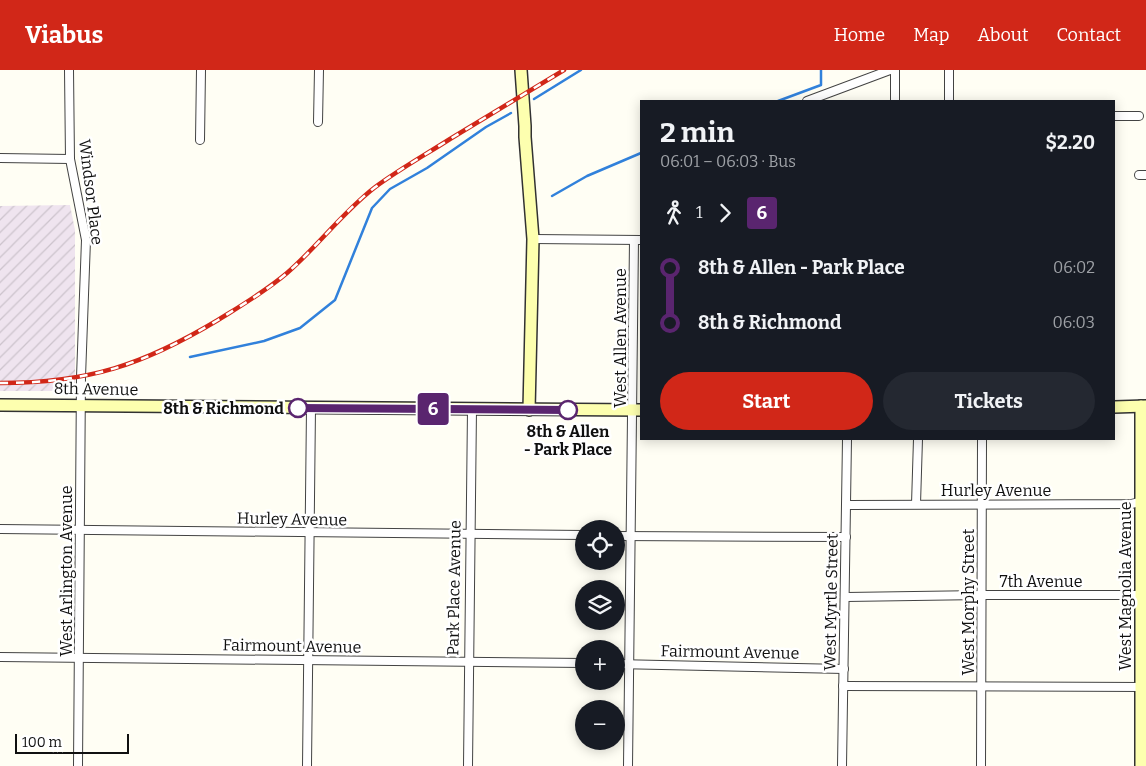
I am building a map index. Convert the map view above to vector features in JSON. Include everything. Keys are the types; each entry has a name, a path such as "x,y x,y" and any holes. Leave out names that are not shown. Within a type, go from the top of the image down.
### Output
{"street":[{"name":"Windsor Place","path":"69,70 70,159 86,240 81,377"},
{"path":"200,140 201,70"},
{"path":"318,122 319,70"},
{"path":"516,70 520,128 524,137"},
{"path":"521,70 524,137 533,239 530,410"},
{"path":"810,100 890,70"},
{"path":"895,70 895,100"},
{"path":"949,70 949,100"},
{"path":"1115,116 1139,116"},
{"path":"0,158 70,159"},
{"path":"533,239 638,240"},
{"name":"West Allen Avenue","path":"628,766 632,536 637,410 638,240"},
{"name":"West Arlington Avenue","path":"78,766 81,377"},
{"name":"8th Avenue","path":"0,405 81,404 312,408 637,410"},
{"path":"1115,407 1144,406"},
{"name":"West Magnolia Avenue","path":"1141,766 1144,687 1144,406"},
{"path":"307,766 312,408"},
{"name":"Park Place Avenue","path":"468,766 472,409"},
{"name":"West Myrtle Street","path":"842,766 847,440"},
{"path":"916,504 918,440"},
{"name":"West Morphy Street","path":"981,766 982,440"},
{"name":"Hurley Avenue","path":"846,505 1131,504 1144,501"},
{"name":"Hurley Avenue","path":"0,529 575,535"},
{"path":"625,536 846,537"},
{"name":"7th Avenue","path":"846,597 1144,594"},
{"name":"Fairmount Avenue","path":"0,657 575,664"},
{"name":"Fairmount Avenue","path":"625,664 844,670"},
{"path":"843,686 1144,687"}],"shaded area":[{"path":"70,205 75,230 75,391 0,391 0,206"}],"waterway":[{"path":"534,99 581,70"},
{"path":"781,100 821,85 821,70"},
{"path":"190,357 264,341 300,328 335,300 372,208 390,189 427,168 486,127 511,113"},
{"path":"552,196 587,176 640,153"}],"railway":[{"path":"0,383 32,382 88,375 140,360 191,336 279,280 351,208 383,181 564,70"}],"bus line":[{"name":"6","path":"298,408 568,410"}],"place":[{"name":"8th & Richmond","path":"298,408"},
{"name":"8th & Allen - Park Place","path":"568,410"}]}
